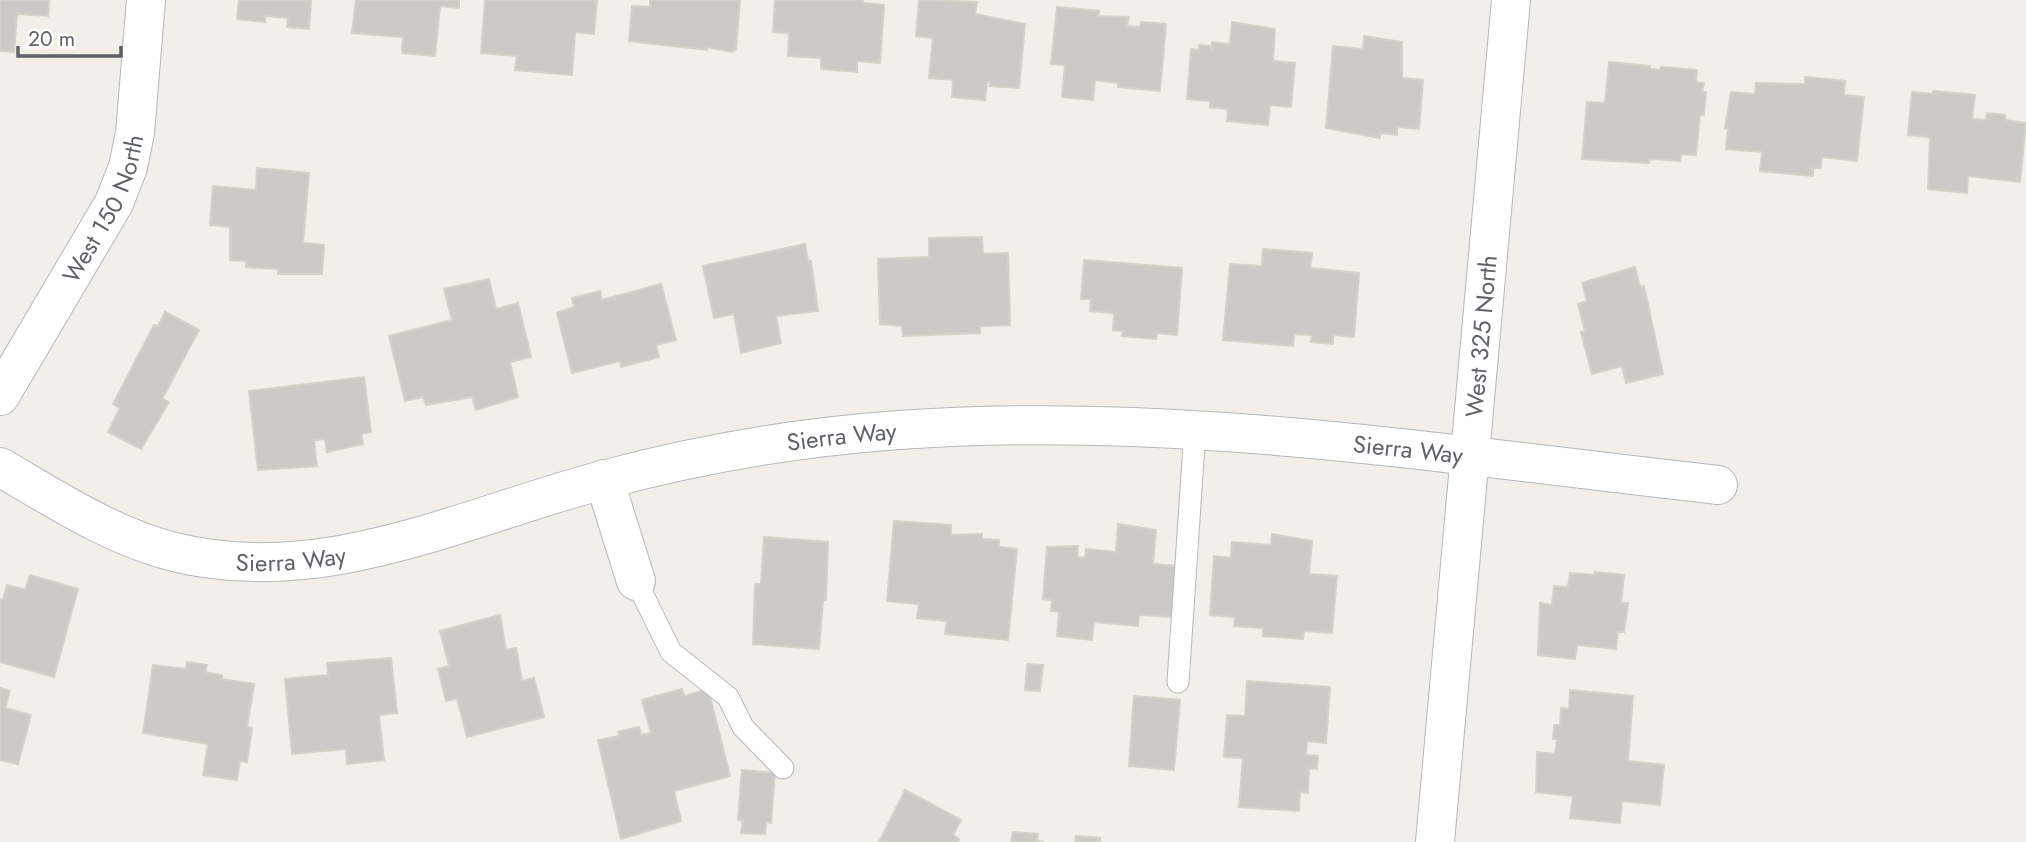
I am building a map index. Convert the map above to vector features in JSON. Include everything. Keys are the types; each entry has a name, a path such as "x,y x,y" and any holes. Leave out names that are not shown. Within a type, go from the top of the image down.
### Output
{"street":[{"name":"West 150 North","path":"0,396 114,203 128,167 135,133 146,0"},
{"name":"West 325 North","path":"1435,842 1511,0"},
{"name":"Sierra Way","path":"0,467 100,523 173,552 242,562 305,560 372,552 604,479 771,444 898,430 1046,424 1195,430 1718,485"},
{"path":"604,479 636,581"}],"lane":[{"path":"1178,682 1195,430"},
{"path":"636,581 671,652 728,697 743,727 783,768"}],"building":[{"path":"0,0 49,0 48,16 17,14 14,52 0,51"},
{"path":"239,0 311,0 309,29 287,27 288,18 265,16 265,22 237,19"},
{"path":"356,0 459,0 459,8 440,6 435,56 402,53 403,37 352,33"},
{"path":"485,0 597,0 594,34 575,32 572,75 515,70 517,56 481,53"},
{"path":"650,0 740,0 736,49 732,52 707,47 707,50 629,41 632,6 650,7"},
{"path":"775,0 863,0 863,3 884,5 880,63 857,61 857,72 821,69 821,58 788,56 789,33 773,32"},
{"path":"919,0 977,2 975,14 1025,24 1019,88 990,86 990,82 987,82 985,100 952,97 953,80 929,78 933,38 916,36"},
{"path":"1057,7 1099,11 1098,16 1129,17 1127,26 1140,27 1141,22 1166,24 1160,91 1118,87 1118,83 1095,80 1093,100 1062,97 1065,65 1051,64"},
{"path":"1232,22 1275,29 1273,61 1295,63 1291,107 1270,105 1268,125 1227,121 1228,109 1210,107 1210,101 1187,99 1191,49 1199,50 1199,45 1210,46 1212,51 1212,42 1230,44"},
{"path":"1364,36 1402,42 1402,78 1423,80 1419,129 1397,127 1397,135 1380,133 1380,138 1326,128 1333,46 1363,49"},
{"path":"1609,62 1650,66 1650,69 1660,70 1661,67 1697,70 1696,82 1704,83 1702,92 1706,92 1704,115 1700,115 1696,155 1681,154 1680,161 1650,159 1649,163 1582,159 1587,102 1605,103"},
{"path":"1805,77 1845,81 1844,95 1864,97 1857,161 1822,157 1821,168 1813,168 1813,176 1760,171 1762,152 1726,149 1728,128 1725,128 1731,92 1755,94 1756,83 1805,84"},
{"path":"1933,91 1975,95 1972,119 1986,120 1987,113 2005,115 2005,120 2026,123 2020,182 1968,176 1967,193 1928,189 1930,137 1908,135 1912,92 1933,94"},
{"path":"257,168 309,173 303,243 324,245 322,274 278,274 278,269 246,267 246,261 230,260 230,227 210,225 213,186 256,190"},
{"path":"982,237 983,254 1008,253 1010,325 980,326 980,333 903,336 902,326 880,324 878,259 929,257 929,238"},
{"path":"805,244 808,261 811,261 818,311 776,316 781,343 741,353 734,314 714,318 703,266"},
{"path":"1263,249 1312,253 1310,268 1359,273 1354,337 1333,335 1333,344 1311,342 1312,335 1294,334 1293,346 1223,340 1230,264 1262,266"},
{"path":"1084,260 1182,268 1177,335 1157,333 1156,339 1122,336 1123,331 1113,330 1114,313 1090,311 1091,299 1081,299"},
{"path":"1635,267 1640,287 1644,286 1663,374 1626,383 1622,366 1592,374 1581,332 1585,331 1578,304 1587,301 1582,283"},
{"path":"489,279 496,309 518,303 531,357 510,362 518,397 476,410 472,397 426,405 423,397 405,401 389,336 452,320 444,289"},
{"path":"661,284 676,340 656,345 659,357 621,367 620,361 572,373 557,313 574,307 572,298 600,291 602,300"},
{"path":"165,312 199,330 162,399 169,402 141,449 108,432 120,408 113,404 154,325 158,326"},
{"path":"364,377 371,432 361,434 363,444 327,452 325,439 314,440 317,466 258,470 249,391"},
{"path":"894,521 951,525 951,535 982,534 982,539 999,540 999,547 1017,549 1008,640 945,634 947,621 917,618 919,604 887,601"},
{"path":"1118,524 1156,530 1153,564 1178,566 1174,617 1139,615 1138,626 1094,622 1092,640 1057,636 1059,612 1051,611 1052,600 1043,599 1047,547 1078,546 1077,557 1085,558 1086,549 1116,552"},
{"path":"1272,534 1312,541 1309,574 1337,576 1332,633 1304,631 1303,639 1263,636 1263,628 1234,626 1235,617 1210,615 1214,556 1231,558 1232,542 1271,545"},
{"path":"764,537 828,542 826,600 823,600 819,649 753,644 755,584 761,584"},
{"path":"1595,572 1624,575 1621,603 1628,603 1624,632 1618,632 1616,649 1577,645 1575,659 1538,655 1540,603 1552,605 1554,586 1568,587 1570,573 1595,575"},
{"path":"30,575 78,589 54,677 0,662 0,599 3,600 7,585 25,590"},
{"path":"500,615 506,650 516,648 522,681 534,678 544,717 467,737 457,698 446,701 438,669 449,666 440,631"},
{"path":"391,658 397,713 379,715 384,760 347,764 346,749 292,754 285,679 328,675 327,663"},
{"path":"187,662 207,665 205,672 222,675 222,679 254,684 247,727 252,728 247,762 240,761 237,780 203,775 208,744 143,733 153,665 186,669"},
{"path":"1027,664 1043,665 1040,691 1025,690"},
{"path":"1247,681 1330,687 1326,743 1307,741 1306,755 1318,756 1317,769 1309,768 1308,793 1300,792 1299,811 1239,807 1243,758 1224,757 1227,715 1245,716"},
{"path":"0,688 10,691 5,708 31,715 18,764 0,760"},
{"path":"682,689 684,696 708,689 730,776 674,791 681,821 621,839 598,740 619,736 618,732 639,727 641,735 651,733 642,700"},
{"path":"1570,690 1633,696 1628,761 1664,765 1660,805 1622,801 1620,823 1570,818 1573,796 1536,792 1537,752 1555,754 1557,739 1553,739 1554,725 1560,725 1561,708 1569,709"},
{"path":"1134,696 1180,700 1174,770 1129,766"},
{"path":"742,770 775,773 771,823 766,822 765,834 741,833 743,821 738,820"},
{"path":"905,790 961,820 953,835 959,839 958,842 879,842"},
{"path":"1013,832 1038,834 1037,841 1044,842 1011,842"},
{"path":"1076,836 1100,838 1100,842 1075,842"}]}
